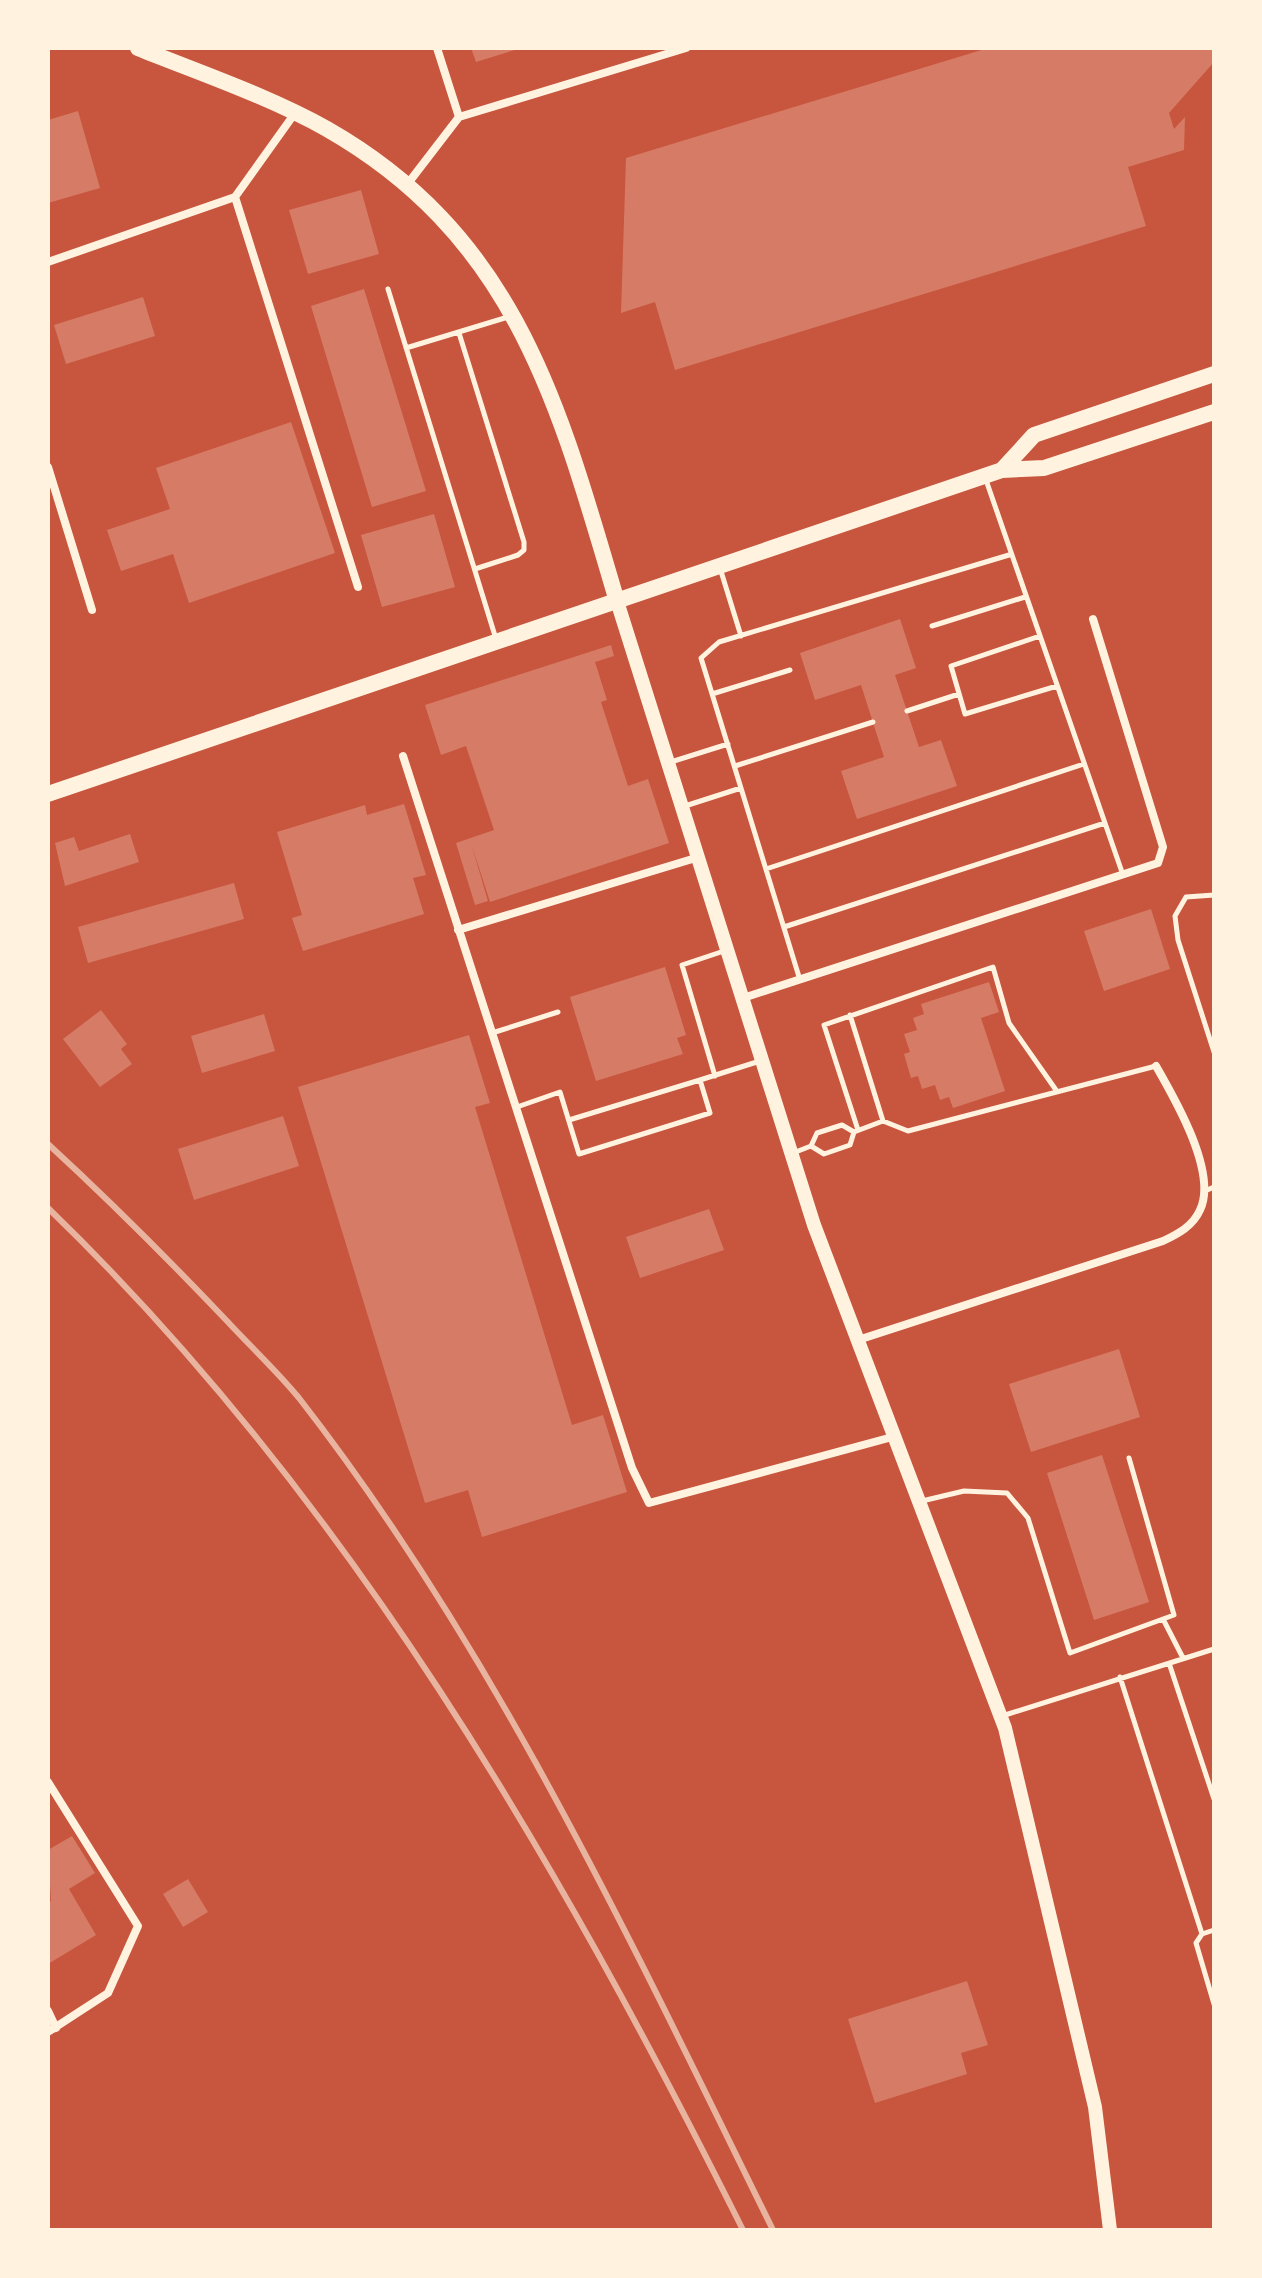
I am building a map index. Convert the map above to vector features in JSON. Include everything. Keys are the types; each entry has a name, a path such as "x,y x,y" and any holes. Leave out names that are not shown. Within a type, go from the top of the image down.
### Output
{"main road":[{"path":"138,48 296,113 354,146 406,186 476,260 514,314 561,418 792,1153 858,1340 1001,1716 1095,2107 1110,2230"},
{"path":"1002,470 1034,435 1214,374"},
{"path":"48,794 616,598 1002,470 1044,468 1214,412"}],"street":[{"path":"437,48 459,117"},
{"path":"406,186 459,117 686,48"},
{"path":"48,262 235,197 296,113"},
{"path":"235,197 358,587"},
{"path":"48,467 92,610"},
{"path":"743,998 1158,863 1163,847 1093,619"},
{"path":"403,756 632,1468 649,1503 897,1436"},
{"path":"458,930 699,857"},
{"path":"858,1340 1163,1241 1190,1225 1209,1189 1180,1106 1156,1066"},
{"path":"48,1782 138,1926 108,1993 52,2030 48,2011"}],"lane":[{"path":"388,289 496,640"},
{"path":"406,348 514,314"},
{"path":"459,333 524,542 524,550 518,555 475,569"},
{"path":"984,476 1123,876"},
{"path":"800,980 701,658 719,642 1009,555"},
{"path":"719,564 741,636"},
{"path":"932,626 1025,597"},
{"path":"1040,636 951,666 965,714 1057,686"},
{"path":"712,694 790,670"},
{"path":"907,711 959,694"},
{"path":"735,766 873,722"},
{"path":"669,762 728,744"},
{"path":"766,869 1084,763"},
{"path":"683,806 741,788"},
{"path":"784,927 1105,823"},
{"path":"1214,895 1186,897 1175,916 1178,940 1214,1052"},
{"path":"715,1076 682,965 727,950"},
{"path":"811,1146 824,1154 850,1145 856,1131 824,1025 993,967 1009,1023 1056,1090"},
{"path":"491,1033 558,1012"},
{"path":"850,1015 883,1121"},
{"path":"569,1120 762,1061"},
{"path":"792,1153 811,1146 817,1133 842,1125 856,1131 883,1121 908,1131 1156,1066"},
{"path":"516,1107 560,1092 579,1154 710,1113 700,1080"},
{"path":"921,1501 964,1491 1007,1493 1028,1518 1070,1653 1174,1615 1129,1458"},
{"path":"1163,1619 1183,1658"},
{"path":"1001,1716 1214,1649"},
{"path":"1169,1663 1214,1799"},
{"path":"1120,1677 1202,1934"},
{"path":"1214,1930 1202,1934 1196,1943 1214,2004"}],"building":[{"path":"471,48 518,48 518,49 476,62"},
{"path":"988,48 1214,48 1214,62 1169,113 1174,129 1185,117 1184,150 1128,167 1146,226 675,370 655,302 621,313 626,158"},
{"path":"78,111 100,188 48,203 48,120"},
{"path":"361,190 379,254 308,274 289,210"},
{"path":"364,289 426,491 372,507 311,306"},
{"path":"143,297 155,336 66,364 54,325"},
{"path":"291,422 335,553 189,603 173,554 121,571 107,530 170,509 156,468"},
{"path":"434,514 455,587 382,607 361,535"},
{"path":"900,619 916,668 895,675 919,747 941,740 957,786 857,819 841,771 884,757 861,685 815,700 800,653"},
{"path":"611,645 614,656 595,662 607,700 601,702 628,786 648,779 669,843 490,902 471,843 488,901 475,905 456,843 494,830 466,746 441,755 425,705"},
{"path":"404,804 426,875 413,878 424,914 303,951 292,918 302,915 277,832 365,805 367,815"},
{"path":"130,834 139,862 65,886 55,843 74,837 79,851"},
{"path":"234,883 244,919 88,963 78,927"},
{"path":"1151,909 1170,969 1104,991 1084,931"},
{"path":"665,967 686,1035 677,1038 683,1054 596,1081 570,997"},
{"path":"989,982 999,1012 981,1018 1005,1091 953,1108 949,1097 940,1100 935,1085 922,1089 918,1076 911,1078 904,1054 910,1052 904,1034 917,1030 913,1018 924,1014 921,1004"},
{"path":"101,1010 127,1044 121,1049 132,1064 100,1087 63,1039"},
{"path":"264,1014 275,1051 202,1073 191,1036"},
{"path":"469,1035 490,1103 475,1107 572,1425 603,1415 627,1492 482,1537 468,1490 425,1503 298,1087"},
{"path":"283,1116 299,1166 194,1200 178,1149"},
{"path":"709,1209 724,1250 640,1278 626,1237"},
{"path":"1119,1349 1140,1417 1031,1452 1009,1384"},
{"path":"1102,1455 1149,1602 1094,1620 1047,1473"},
{"path":"72,1836 95,1873 69,1889 96,1935 48,1964 48,1902 51,1901 48,1850"},
{"path":"188,1879 208,1912 183,1927 163,1894"},
{"path":"967,1981 988,2045 961,2053 967,2074 875,2103 848,2019"}],"railway":[{"path":"48,1144 161,1253 282,1378 370,1495 436,1595 557,1802 773,2230"},
{"path":"48,1208 156,1320 257,1438 351,1561 439,1689 521,1820 599,1955 743,2230"}]}
